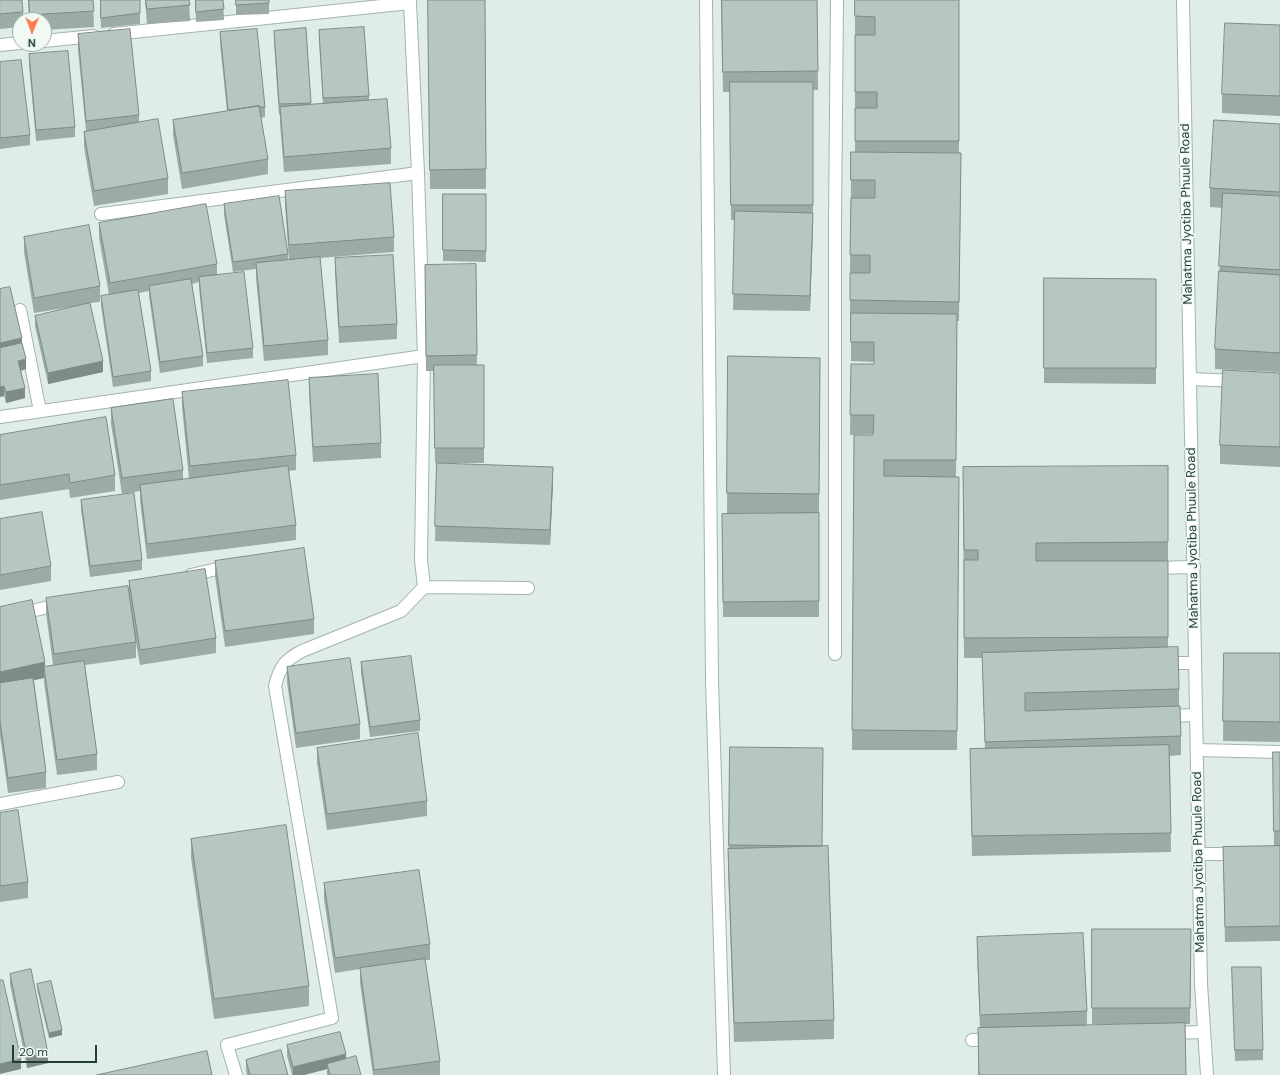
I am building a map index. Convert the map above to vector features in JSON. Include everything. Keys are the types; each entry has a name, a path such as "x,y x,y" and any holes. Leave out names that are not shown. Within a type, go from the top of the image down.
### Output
{"street":[{"path":"706,0 712,680 724,1075"},
{"path":"835,654 835,223 837,0"},
{"name":"Mahatma Jyotiba Phuule Road","path":"1183,0 1199,854 1202,984 1207,1075"},
{"path":"52,40 410,1 424,356 421,560 424,587"},
{"path":"0,45 12,44"},
{"path":"101,214 418,174"},
{"path":"20,310 40,412"},
{"path":"0,417 424,356"},
{"path":"1190,379 1250,382"},
{"path":"178,578 240,564"},
{"path":"1138,568 1194,567"},
{"path":"236,1075 227,1045 332,1018 275,686 278,672 289,658 302,651 401,611 424,587 528,588"},
{"path":"0,618 70,603"},
{"path":"1148,663 1195,663"},
{"path":"1149,717 1196,715"},
{"path":"1197,750 1280,752"},
{"path":"0,804 118,782"},
{"path":"1199,854 1251,854"},
{"path":"1158,1033 1204,1032"},
{"path":"972,1040 1003,1039"}],"building":[{"path":"0,0 22,0 23,12 0,14"},
{"path":"29,0 93,0 94,11 52,14 52,12 30,12"},
{"path":"101,0 140,0 140,13 101,18"},
{"path":"146,0 189,0 190,5 147,9"},
{"path":"196,0 223,0 224,9 196,12"},
{"path":"236,0 269,0 269,3 236,5"},
{"path":"428,0 485,0 486,169 430,170"},
{"path":"722,0 817,0 818,71 723,72"},
{"path":"855,0 959,0 959,141 855,141 855,108 877,108 877,92 855,92 855,35 875,35 875,17 855,16"},
{"path":"1225,23 1280,25 1280,96 1222,94"},
{"path":"364,27 369,96 323,98 319,30"},
{"path":"306,28 311,103 279,104 274,31"},
{"path":"130,29 139,115 86,121 78,34"},
{"path":"257,29 265,107 259,106 228,110 220,32"},
{"path":"68,51 75,127 36,130 29,54"},
{"path":"21,60 30,135 0,138 0,62"},
{"path":"730,82 813,82 813,205 731,205"},
{"path":"387,99 391,148 284,157 280,107"},
{"path":"259,106 268,159 182,173 173,120"},
{"path":"158,119 168,178 94,191 84,132"},
{"path":"1214,120 1280,124 1280,192 1210,188"},
{"path":"851,152 961,153 959,302 850,300 850,273 870,273 870,255 850,255 851,198 875,198 875,180 851,180"},
{"path":"390,183 394,237 289,245 285,191"},
{"path":"1223,193 1280,196 1280,270 1219,266"},
{"path":"443,194 486,194 486,251 443,250"},
{"path":"279,196 288,254 233,262 224,204"},
{"path":"206,204 217,264 110,283 99,223"},
{"path":"735,211 813,213 810,296 733,294"},
{"path":"89,225 100,286 34,298 24,237"},
{"path":"393,255 397,324 339,327 335,258"},
{"path":"320,257 328,340 264,346 256,263"},
{"path":"476,264 477,355 426,356 425,265"},
{"path":"1219,271 1280,275 1280,353 1215,349"},
{"path":"244,272 253,348 207,353 199,277"},
{"path":"1044,278 1156,279 1156,368 1044,368"},
{"path":"191,279 203,356 160,362 149,286"},
{"path":"10,287 22,338 0,343 0,289"},
{"path":"138,290 151,371 113,377 101,296"},
{"path":"90,303 103,361 48,373 35,316"},
{"path":"851,313 957,314 956,460 884,460 884,476 959,477 957,731 852,730 854,435 873,435 874,415 850,415 851,364 874,364 874,342 851,342"},
{"path":"22,343 26,359 18,361 25,388 6,392 4,386 0,387 0,348"},
{"path":"728,356 820,358 819,494 727,493"},
{"path":"434,365 484,365 484,448 435,448"},
{"path":"1223,370 1280,373 1280,447 1220,445"},
{"path":"378,374 381,443 313,447 309,378"},
{"path":"288,380 296,455 190,466 182,392"},
{"path":"173,399 183,470 122,478 111,408"},
{"path":"106,417 115,475 70,483 69,474 0,485 0,435"},
{"path":"437,463 553,467 550,530 435,526"},
{"path":"288,466 296,525 147,544 140,485"},
{"path":"1168,466 1168,542 1036,543 1036,561 1168,561 1168,637 964,638 964,560 978,560 978,550 964,550 963,467"},
{"path":"134,493 142,560 90,566 81,500"},
{"path":"42,512 51,566 0,575 0,519"},
{"path":"819,513 819,601 723,602 722,514"},
{"path":"304,548 314,619 225,631 215,561"},
{"path":"205,569 216,638 140,650 129,581"},
{"path":"128,586 136,642 54,654 46,598"},
{"path":"32,600 45,662 0,672 0,607"},
{"path":"1178,647 1179,689 1025,693 1025,711 1180,706 1181,736 985,742 982,653"},
{"path":"1224,653 1280,653 1280,722 1223,721"},
{"path":"411,656 420,720 370,727 361,662"},
{"path":"350,658 360,724 296,733 287,667"},
{"path":"84,661 97,754 57,760 44,667"},
{"path":"33,678 46,772 8,778 0,721 0,683"},
{"path":"418,733 427,801 327,814 317,748"},
{"path":"1169,745 1171,833 972,836 970,749"},
{"path":"730,747 823,748 822,846 729,845"},
{"path":"1273,752 1280,752 1280,831 1274,831"},
{"path":"18,810 28,882 0,886 0,813"},
{"path":"286,825 309,986 214,999 191,839"},
{"path":"828,846 834,1020 734,1023 728,849"},
{"path":"1280,846 1280,926 1225,927 1223,847"},
{"path":"419,870 430,944 335,958 324,883"},
{"path":"1092,929 1191,929 1190,1008 1092,1008"},
{"path":"1083,933 1087,1011 980,1015 977,937"},
{"path":"425,959 440,1061 374,1070 360,968"},
{"path":"1232,967 1261,967 1263,1050 1235,1050"},
{"path":"31,969 48,1053 27,1057 10,974"},
{"path":"0,980 3,980 21,1059 0,1064"},
{"path":"51,981 62,1030 49,1033 37,984"},
{"path":"1185,1023 1186,1075 979,1075 978,1028"},
{"path":"340,1032 346,1054 293,1067 287,1045"},
{"path":"281,1050 288,1075 250,1075 246,1060"},
{"path":"207,1051 212,1075 97,1075"},
{"path":"356,1056 361,1075 330,1075 327,1064"}]}
